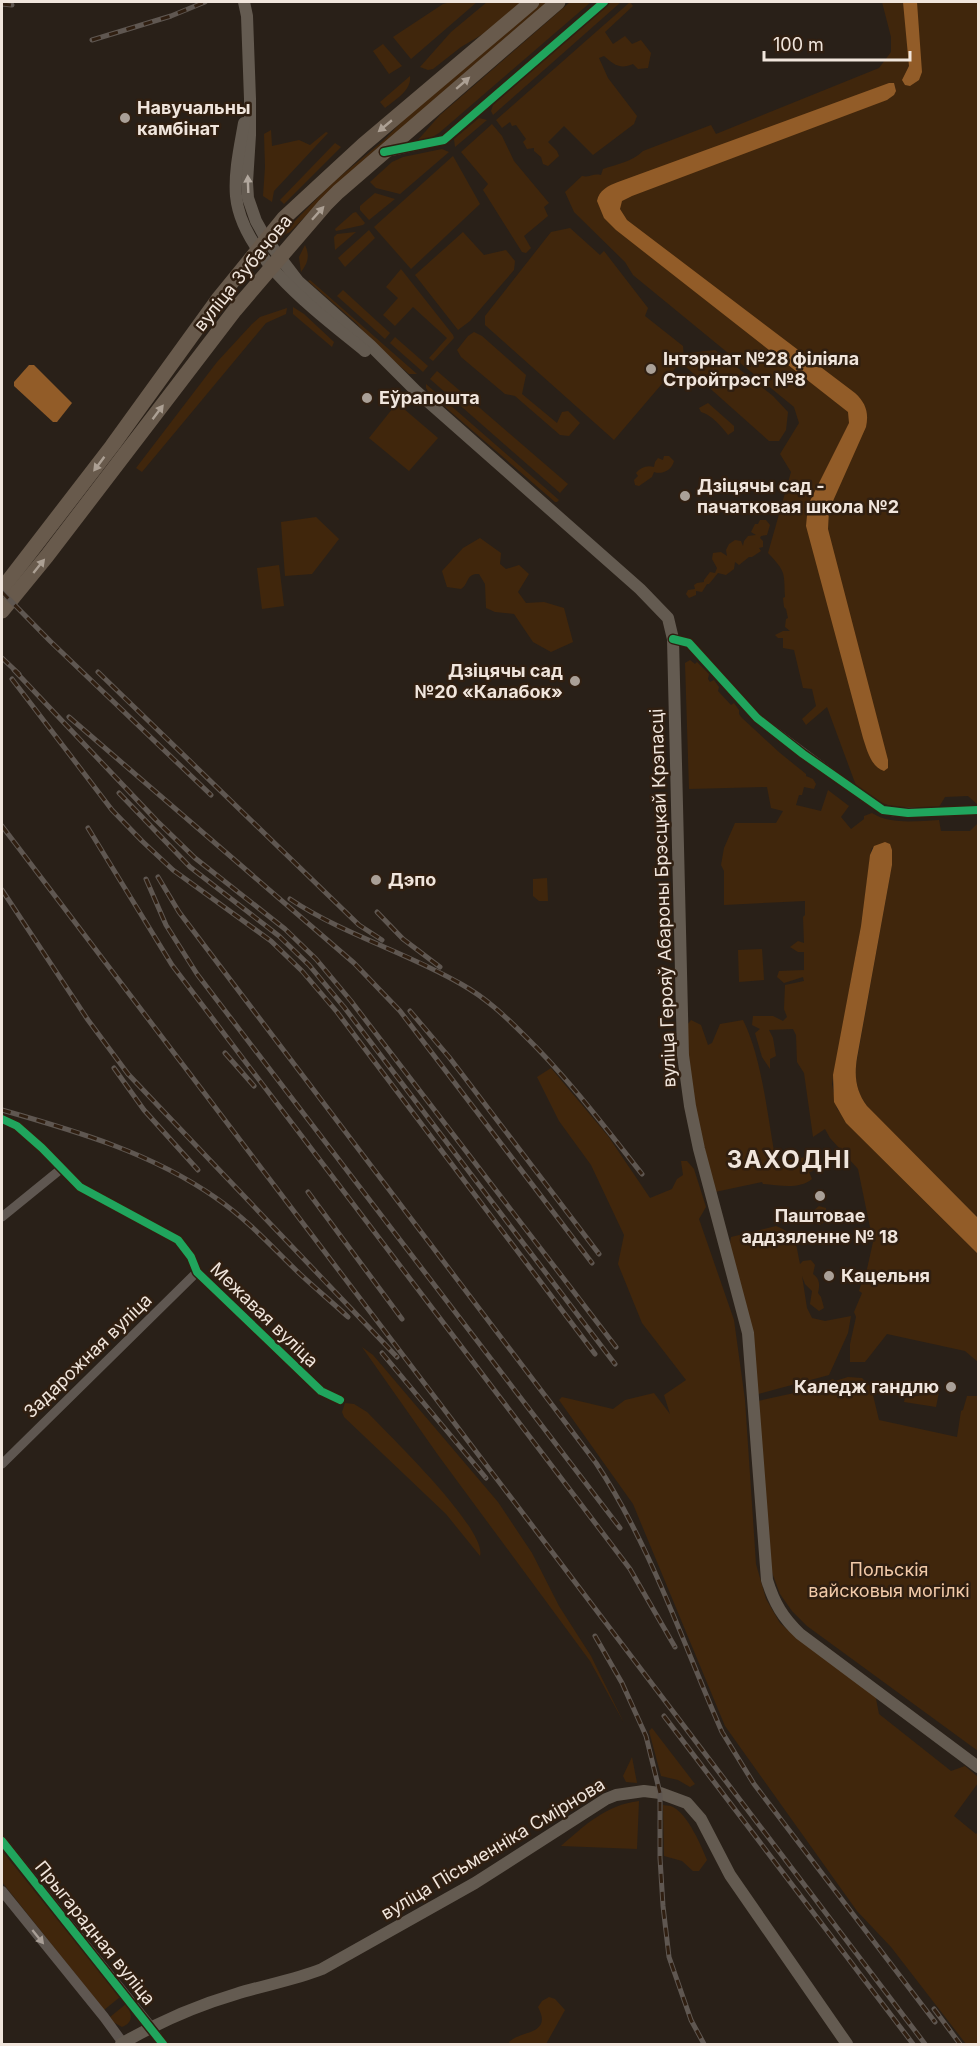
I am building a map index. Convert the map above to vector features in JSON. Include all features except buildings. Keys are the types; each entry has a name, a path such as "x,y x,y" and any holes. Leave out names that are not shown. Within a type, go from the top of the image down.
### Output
{"highway":[{"name":"вуліца Зубачова","path":"2,589 85,483 219,298 262,244 315,188 532,2"},
{"name":"вуліца Зубачова","path":"2,611 47,556 235,310 338,192 558,2"}],"main road":[{"name":"вуліца Герояў Абароны Брэсцкай Крэпасці","path":"244,2 248,16 250,99 237,170 237,198 246,230 262,244 275,262 343,333 399,380 416,391 635,583 668,618 673,639 683,1055 699,1149 748,1333 767,1580 772,1598 779,1611 800,1634 978,1767"},
{"name":"вуліца Пісьменніка Смірнова","path":"122,2044 169,2018 236,1994 302,1977 322,1969 475,1883 606,1799 616,1795 644,1791 660,1793 687,1803 701,1819 730,1875 848,2044"}],"street":[{"path":"384,153 444,140 603,2"},
{"path":"673,639 689,643 757,718 884,810 945,812"},
{"name":"Межавая вуліца","path":"2,1119 17,1126 80,1187 178,1240 191,1257 197,1272 321,1391 340,1400"},
{"path":"2,1217 61,1169"},
{"name":"Задарожная вуліца","path":"2,1464 197,1272"},
{"name":"Прыгарадная вуліца","path":"2,1841 163,2044"},
{"path":"2,1892 104,2017 122,2044"}],"green space":[{"path":"477,2 411,59 393,37 443,4"},
{"path":"487,2 521,2 488,31 461,47 433,69 420,67 451,32"},
{"path":"541,2 550,2 334,187 290,232 284,235 288,228 332,183 383,141 417,106"},
{"path":"570,2 591,2 439,133 429,139 417,141 440,115"},
{"path":"610,2 621,2 493,115 491,111 493,105"},
{"path":"630,2 633,6 605,32 613,44 625,36 632,44 641,40 651,53 648,68 638,69 633,64 620,66 604,56 599,58 608,78 637,116 634,124 593,155 564,126 548,142 559,156 548,166 543,164 534,148 527,149 523,142 526,139 516,125 512,126 510,122 502,128 496,120"},
{"path":"882,2 978,2 978,805 968,796 945,797 939,807 908,809 871,799 858,791 827,707 806,725 802,719 816,706 812,689 803,688 794,650 783,648 783,638 775,635 783,631 790,631 785,627 788,618 783,598 785,597 783,573 768,553 791,472 780,454 799,423 794,407 633,275 625,262 574,212 565,192 582,176 601,175 603,169 629,160 643,151 711,125 716,134 879,68 891,52 891,37"},
{"path":"383,44 402,66 389,74 373,51"},
{"path":"410,76 406,90 385,108 380,102"},
{"path":"479,118 487,120 455,147 454,139"},
{"path":"492,124 502,136 514,161 549,203 544,207 548,216 524,236 531,248 526,253 522,252 483,190 488,184 461,152"},
{"path":"271,130 272,146 299,140 310,145 326,132 328,133 274,191 272,202 263,196 264,134"},
{"path":"335,143 341,147 284,204 280,200"},
{"path":"442,149 449,152 400,194 376,188 370,182 392,162 403,157"},
{"path":"453,156 480,204 411,269 374,227"},
{"path":"375,193 395,199 369,220 360,210 360,206"},
{"path":"356,212 365,223 363,225 336,231 335,229"},
{"path":"570,228 600,255 604,251 648,308 645,316 683,346 684,358 614,440 485,325 485,316 551,232"},
{"path":"369,230 375,238 345,267 338,258"},
{"path":"356,232 335,250 334,237 337,234"},
{"path":"463,232 484,255 506,250 515,261 514,270 470,321 458,330 415,275"},
{"path":"305,245 308,259 301,272 299,257"},
{"path":"401,269 453,335 454,338 433,361 429,358 447,338 413,307 395,326 383,315 398,298 386,287"},
{"path":"310,280 417,374 409,374 372,342 357,324 308,281"},
{"path":"343,290 390,333 385,339 337,296"},
{"path":"293,307 304,314 334,342 332,347 293,314"},
{"path":"287,308 286,314 266,323 142,472 136,468 217,362 252,324 260,317"},
{"path":"474,332 482,336 526,375 522,394 557,423 562,412 568,411 580,423 569,436 560,435 515,396 505,394 461,357 457,350"},
{"path":"395,337 428,366 423,372 390,343"},
{"path":"715,350 773,396 788,412 786,430 779,441 769,441 686,367 689,353"},
{"path":"437,371 568,484 560,493 430,379"},
{"path":"426,384 559,500 555,502 430,394"},
{"path":"397,403 438,438 409,471 369,438"},
{"path":"708,403 734,426 734,431 728,435 713,418 701,412 699,408"},
{"path":"664,456 669,456 674,461 669,469 660,473 654,472 652,477 639,486 635,485 634,480 638,476 636,473 638,471 647,466 654,467 658,458 663,460"},
{"path":"316,517 339,539 312,574 285,576 281,522"},
{"path":"760,520 766,520 770,525 767,535 760,538 763,541 763,547 759,548 761,551 739,565 735,562 734,569 726,575 718,573 702,592 696,591 696,595 689,598 686,594 688,590 695,589 694,585 697,583 704,582 710,572 715,573 717,568 712,559 713,553 721,552 727,556 726,550 729,544 735,540 741,541 743,546 748,536 756,535 751,532"},
{"path":"480,538 501,553 500,564 506,569 519,565 529,574 518,592 526,603 544,602 564,608 573,642 551,652 533,642 514,614 495,612 486,608 485,584 479,574 472,575 461,589 447,587 442,571 463,548"},
{"path":"279,565 284,606 262,609 257,568"},
{"path":"690,660 695,664 697,662 709,674 710,682 714,680 719,687 718,691 731,705 734,703 742,718 806,776 813,779 816,784 814,789 804,787 796,805 821,811 828,790 849,806 841,817 851,829 864,819 864,816 872,813 896,821 939,820 941,831 970,831 978,823 978,1218 871,1111 863,1101 857,1084 856,1065 892,865 892,850 887,843 872,848 871,851 861,926 832,1084 837,1109 978,1254 978,1362 965,1351 887,1334 865,1362 850,1362 850,1344 856,1317 854,1312 862,1293 859,1291 863,1278 865,1278 873,1242 858,1169 830,1138 825,1129 813,1137 804,1073 797,1062 796,1035 793,1029 769,1030 776,1056 770,1059 770,1069 762,1057 755,1033 760,1029 752,1025 753,1016 773,1016 783,1021 787,1017 784,1009 785,985 804,981 803,977 784,983 777,977 779,971 804,970 804,952 798,952 790,947 798,941 804,943 805,901 724,905 724,871 721,865 724,848 735,823 776,823 783,811 771,808 767,787 689,789 685,663"},
{"path":"547,878 548,901 539,901 533,896 533,879"},
{"path":"762,949 764,980 739,982 738,950"},
{"path":"691,1020 701,1025 708,1045 712,1043 720,1024 743,1020 760,1070 776,1162 806,1157 813,1171 809,1172 812,1179 795,1186 763,1184 762,1182 715,1192 699,1131 690,1072 687,1025"},
{"path":"551,1068 608,1136 650,1198 672,1189 677,1179 683,1175 681,1161 687,1161 694,1169 706,1207 699,1219 734,1320 745,1400 756,1564 766,1599 780,1623 797,1638 875,1694 879,1714 951,1771 965,1766 978,1777 978,1783 954,1816 976,1834 978,1832 978,2044 966,2044 891,1947 857,1911 725,1726 633,1504 559,1400 562,1397 613,1409 625,1400 654,1393 670,1414 664,1395 686,1380 642,1323 618,1264 624,1235 591,1165 559,1121 537,1077"},
{"path":"819,1206 826,1208 826,1221 820,1225 813,1221 812,1212"},
{"path":"776,1226 792,1236 800,1264 811,1260 815,1265 813,1274 818,1280 818,1293 824,1308 819,1311 810,1304 812,1291 805,1284 802,1276 807,1308 812,1318 825,1321 851,1316 848,1333 829,1375 758,1394 730,1243 731,1237"},
{"path":"362,1347 373,1355 498,1502 532,1553 559,1606 591,1656 624,1723 590,1661 438,1455"},
{"name":"Польскія вайсковыя могілкі","path":"848,1377 862,1378 871,1387 879,1420 957,1437 961,1411 967,1396 978,1396 978,1751 807,1626 780,1594 770,1567 758,1401 808,1390 833,1379 835,1381"},
{"path":"939,1392 936,1407 904,1402 905,1398"},
{"path":"345,1403 354,1404 367,1412 434,1482 469,1525 478,1543 480,1556 446,1514 344,1417 342,1412"},
{"path":"652,1728 695,1784 690,1787 678,1780 661,1776 649,1731"},
{"path":"632,1757 637,1783 626,1782 623,1776"},
{"path":"639,1801 637,1849 561,1846 606,1811"},
{"path":"663,1805 672,1806 679,1811 693,1831 707,1860 699,1871 693,1871 682,1861 664,1856"},
{"path":"3,1852 120,1997 104,2010 2,1882"},
{"path":"549,1997 555,1999 565,2010 546,2044 510,2044 509,2042 514,2038 539,2027 542,2016 538,2007"},
{"path":"126,2004 131,2017 129,2023 122,2027 113,2022 110,2017"}],"shaded area":[{"path":"903,2 917,2 922,72 919,80 910,86 905,85 902,80 909,66"},
{"path":"894,83 896,91 887,100 632,196 622,201 620,209 627,220 855,393 864,404 867,413 866,427 829,510 828,529 888,760 888,768 884,771 873,762 863,738 806,526 808,505 849,423 848,412 616,230 604,218 597,201 602,191 618,182"},
{"path":"29,365 34,365 72,403 57,422 53,422 14,386 14,382"},
{"path":"885,842 890,844 892,850 892,865 857,1058 857,1084 860,1095 867,1106 978,1218 978,1254 846,1123 834,1102 833,1075 861,926 870,855 874,846"}],"tunnel":[{"path":"945,812 978,810"}],"railway":[{"path":"92,40 171,16 205,2"},
{"path":"2,4 12,5"},
{"path":"2,592 211,795"},
{"path":"2,658 19,674"},
{"path":"14,670 195,858 285,929 316,959 351,1001 616,1347"},
{"path":"98,672 359,925 382,940"},
{"path":"12,679 112,810 142,841 173,870 271,941 302,971 337,1012 595,1354"},
{"path":"69,717 354,963 400,1011 592,1263"},
{"path":"119,793 190,867 279,936 309,965 344,1007 615,1364"},
{"path":"2,826 925,2044"},
{"path":"88,828 172,965 630,1569 675,1647"},
{"path":"158,877 179,912 596,1463 633,1527 665,1594 722,1732 754,1784 935,2022"},
{"path":"146,879 166,925 197,974 620,1528"},
{"path":"2,890 88,1020 128,1074 397,1357"},
{"path":"290,899 332,923 419,962 470,989 487,1001 556,1068 642,1174"},
{"path":"377,912 403,939 440,967"},
{"path":"410,1011 449,1057 599,1254"},
{"path":"225,1053 254,1086"},
{"path":"114,1068 144,1110 198,1170"},
{"path":"2,1110 113,1145 166,1168 191,1182 216,1198 260,1234 348,1317"},
{"path":"308,1192 402,1319"},
{"path":"382,1353 486,1478"},
{"path":"595,1636 622,1683 646,1736 660,1793 660,1858 669,1957 691,2020 704,2044"},
{"path":"664,1716 913,2044"},
{"path":"934,2009 960,2044"}],"cycle path":[{"path":"384,152 444,140 604,2"},
{"path":"673,639 689,643 757,718 803,754 883,810 908,813 978,810"},
{"path":"2,1119 17,1126 80,1187 178,1240 191,1257 197,1272 321,1391 340,1400"},
{"path":"2,1841 163,2044"}],"place":[{"name":"Навучальны камбінат","path":"125,118"},
{"name":"Інтэрнат №28 фiлiяла Стройтрэст №8","path":"651,369"},
{"name":"Еўрапошта","path":"367,398"},
{"name":"Дзіцячы сад - пачатковая школа №2","path":"685,496"},
{"name":"Дзіцячы сад №20 «Калабок»","path":"575,681"},
{"name":"Дэпо","path":"376,880"},
{"name":"Паштовае аддзяленне № 18","path":"820,1196"},
{"name":"Кацельня","path":"829,1276"},
{"name":"Каледж гандлю","path":"951,1387"}],"district":[{"name":"ЗАХОДНІ","path":"789,1160"}]}
